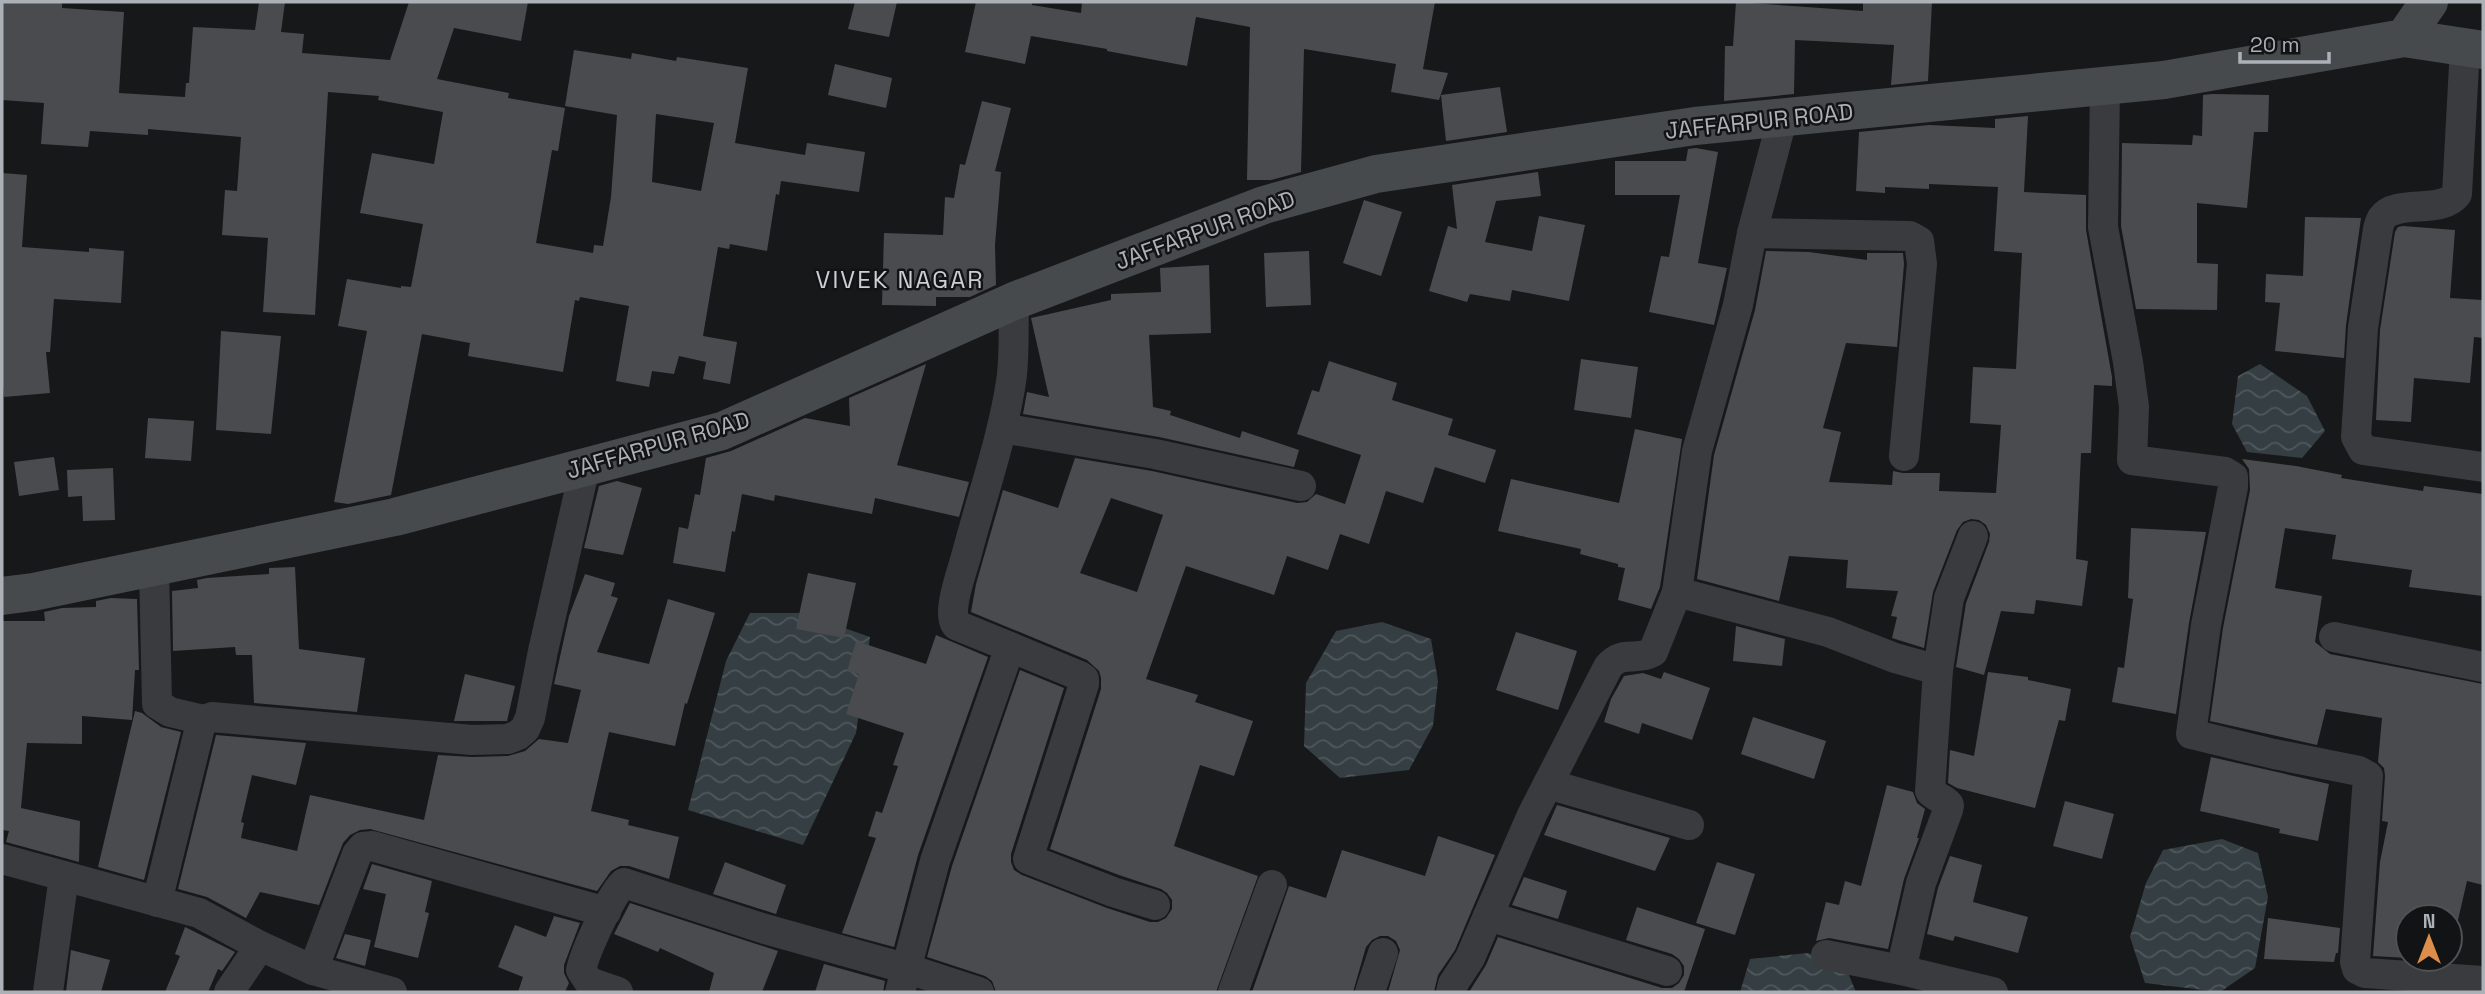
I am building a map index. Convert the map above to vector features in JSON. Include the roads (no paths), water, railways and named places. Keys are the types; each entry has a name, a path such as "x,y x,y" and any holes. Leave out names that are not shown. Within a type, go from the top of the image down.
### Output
{"street":[{"path":"2404,38 2429,2"},
{"name":"JAFFARPUR ROAD","path":"2,596 33,592 395,517 722,431 1014,301 1264,205 1376,174 1695,126 2164,80 2404,38 2474,48"},
{"path":"2474,48 2457,194 2453,201 2391,211 2383,217 2378,229 2363,328 2356,437 2363,450 2483,467"},
{"path":"2105,86 2103,227 2130,373 2134,407 2132,460 2225,472 2233,477 2206,625 2190,734 2359,771 2368,776 2355,962 2357,969 2365,973 2483,981"},
{"path":"1451,992 1453,984 1470,958 1548,784 1608,667 1621,656 1644,656 1653,652 1677,592 1697,451 1738,305 1752,233 1783,117"},
{"path":"1752,233 1910,236 1919,241 1922,264 1904,456"},
{"path":"1014,301 1012,379 1002,428 961,573 952,614 953,622 1084,679 1028,859 1155,905"},
{"path":"1002,428 1155,454 1301,486"},
{"path":"154,567 157,704 170,712 204,720 212,717 294,722 472,740 508,739 525,729 530,718 585,467"},
{"path":"1901,970 1921,883 1949,804 1930,791 1938,670 1949,598 1973,536"},
{"path":"1677,592 1828,632 1895,658 1938,670"},
{"path":"2334,637 2483,667"},
{"path":"904,980 935,860 1010,647"},
{"path":"157,902 200,727 204,720"},
{"path":"1548,784 1689,825"},
{"path":"313,970 357,854 363,847 372,846 606,912"},
{"path":"2,859 199,913 260,946 313,970 392,992"},
{"path":"48,992 64,876"},
{"path":"618,992 589,982 581,970 620,887 624,883 631,883 904,980 979,992"},
{"path":"1233,992 1272,885"},
{"path":"1488,916 1667,971"},
{"path":"229,992 260,946"},
{"path":"1370,992 1383,953"},
{"path":"1826,955 1993,992"}],"water":[{"path":"2260,364 2307,396 2325,431 2302,458 2247,452 2232,424 2238,376"},
{"path":"750,613 802,613 870,637 856,733 803,845 688,810 726,661"},
{"path":"1382,622 1431,639 1438,681 1433,726 1409,770 1340,778 1304,746 1306,683 1336,631"},
{"path":"2222,839 2258,853 2268,897 2255,968 2220,992 2145,983 2130,937 2146,883 2163,850"},
{"path":"1808,953 1846,968 1856,992 1740,992 1750,959"}],"district":[{"name":"VIVEK NAGAR","path":"900,279"}]}
